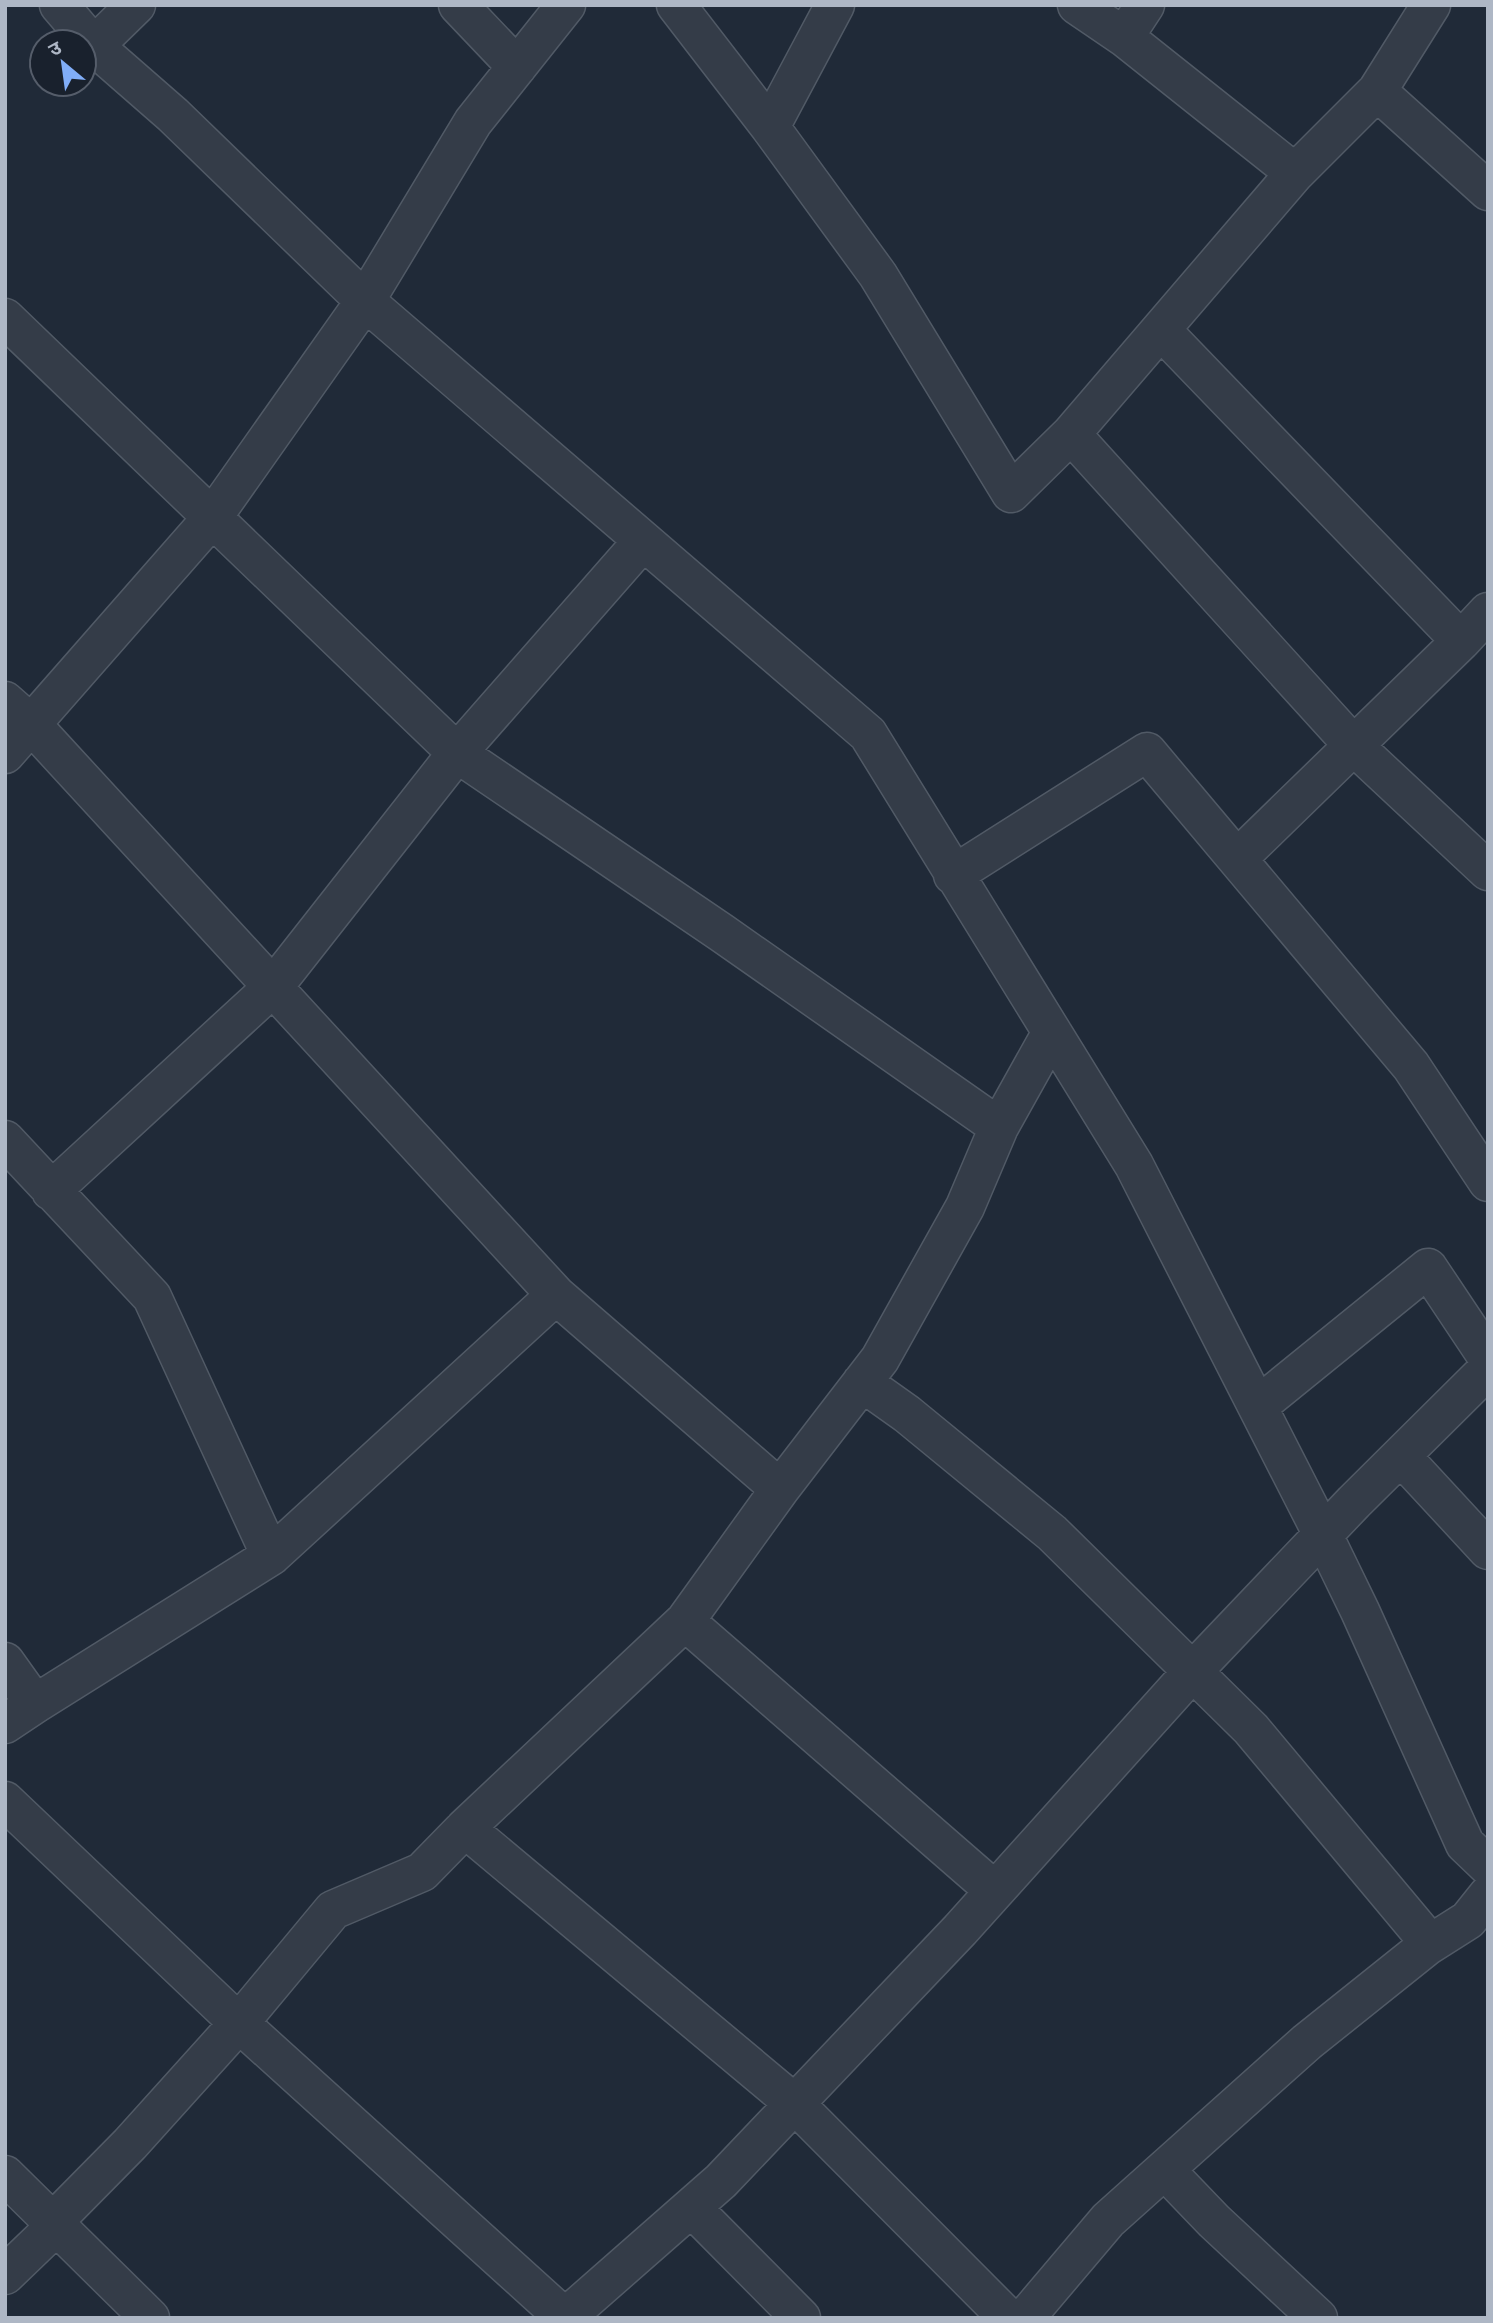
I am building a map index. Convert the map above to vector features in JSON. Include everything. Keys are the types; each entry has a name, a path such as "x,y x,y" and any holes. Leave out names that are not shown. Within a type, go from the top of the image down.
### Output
{"street":[{"path":"59,5 79,28"},
{"path":"98,42 136,5"},
{"path":"458,5 517,67"},
{"path":"5,754 18,713 212,518 365,301 473,122 566,5"},
{"path":"676,5 770,127 878,275 1011,493 1071,434 1295,173 1377,91 1431,5"},
{"path":"770,127 835,5"},
{"path":"1077,5 1124,37 1295,173"},
{"path":"1124,37 1145,5"},
{"path":"98,49 173,114 365,301 868,734 1134,1165 1323,1535 1465,1844 1488,1866"},
{"path":"1377,91 1488,191"},
{"path":"5,318 457,753 722,933 999,1128"},
{"path":"1161,330 1461,641"},
{"path":"1071,434 1354,746 1488,871"},
{"path":"51,1191 274,986 457,753 642,542"},
{"path":"1237,859 1488,612"},
{"path":"18,713 274,986 556,1295 780,1489"},
{"path":"953,875 1147,752 1411,1066 1488,1182"},
{"path":"5,2276 130,2144 239,2023 333,1910 422,1872 465,1828 685,1621 780,1489 880,1359 965,1207 999,1128 1052,1032"},
{"path":"5,1140 152,1297 271,1556"},
{"path":"1258,1406 1427,1268 1488,1358"},
{"path":"5,1662 20,1714 271,1556 556,1295"},
{"path":"5,1801 239,2023 565,2318 721,2181 960,1930 1192,1672 1488,1369"},
{"path":"862,1382 907,1414 1052,1533 1251,1729 1419,1930 1427,1946"},
{"path":"1401,1456 1488,1550"},
{"path":"685,1621 994,1891"},
{"path":"465,1828 795,2104 1008,2318"},
{"path":"1025,2318 1108,2220 1307,2042 1427,1946 1468,1920 1488,1895"},
{"path":"1165,2171 1214,2221 1318,2318"},
{"path":"5,2175 150,2318"},
{"path":"692,2208 801,2318"}]}
